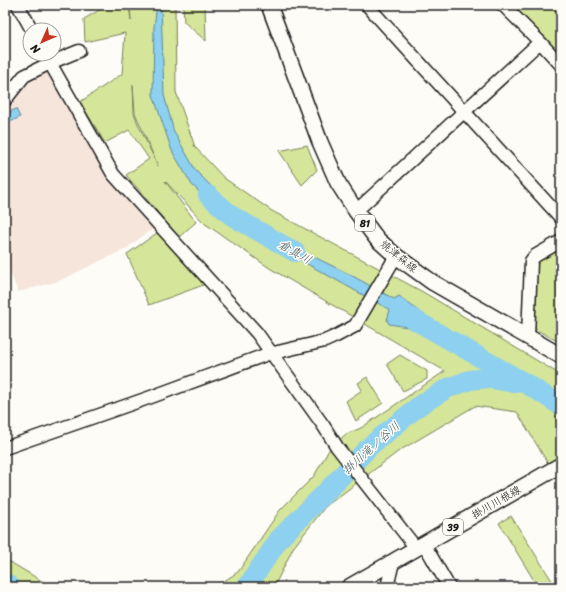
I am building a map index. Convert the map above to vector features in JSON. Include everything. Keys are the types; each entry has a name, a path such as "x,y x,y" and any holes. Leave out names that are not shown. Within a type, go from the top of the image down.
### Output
{"main road":[{"name":"焼津森線","path":"269,5 338,183 356,211 377,239 396,256 432,282 561,356"},
{"name":"掛川川根線","path":"349,587 560,466"}],"street":[{"path":"18,5 28,22"},
{"path":"366,5 561,218"},
{"path":"503,5 540,42 561,66"},
{"path":"356,211 540,42"},
{"path":"62,55 79,51"},
{"path":"5,100 24,76 43,62"},
{"path":"50,62 113,174 258,333 338,448 420,546 449,587"},
{"path":"528,337 531,260 535,256 561,241"},
{"path":"5,448 272,353 319,342 336,336 355,326 396,256"},
{"path":"387,587 393,562"}],"shaded area":[{"path":"47,66 102,160 160,227 148,232 127,248 59,281 18,292 5,259 5,105 28,77"}],"green space":[{"path":"108,5 129,5 131,21 130,5 175,5 176,92 195,147 224,178 272,211 423,292 561,375 561,485 517,412 475,406 399,451 325,507 293,548 274,587 215,587 238,572 280,510 314,476 330,448 346,434 361,428 445,371 271,269 204,223 165,181 196,222 179,237 126,175 149,159 129,130 105,143 80,102 122,74 125,33 85,42 84,19","holes":["133,85 135,113 158,166 134,113"]},
{"path":"183,5 205,5 206,41 184,22"},
{"path":"513,5 561,5 561,61 525,17"},
{"path":"307,145 317,170 302,185 279,151"},
{"path":"160,231 206,284 149,305 127,254"},
{"path":"561,244 561,343 533,328 537,259"},
{"path":"400,355 427,371 427,379 403,391 387,364"},
{"path":"367,377 383,403 356,421 346,401 362,390 358,383"},
{"path":"511,516 556,587 538,587 499,523"},
{"path":"5,559 52,587 5,587"}],"water":[{"path":"157,5 161,5 164,95 174,132 196,171 236,211 230,210 226,217 192,185 172,151 153,95 154,27"},
{"path":"16,109 20,117 5,125 5,114"},
{"path":"273,237 349,274 394,299 399,296 443,330 389,324 387,320 390,310 266,241"}],"waterway":[{"name":"倉真川","path":"208,195 232,216 295,252"},
{"name":"倉真川","path":"408,316 535,389 561,406"},
{"name":"掛川滝ノ谷川","path":"247,587 279,539 370,446 420,405 448,388 470,380 487,378 514,383"},
{"name":"掛川滝ノ谷川","path":"5,583 11,587"}]}
